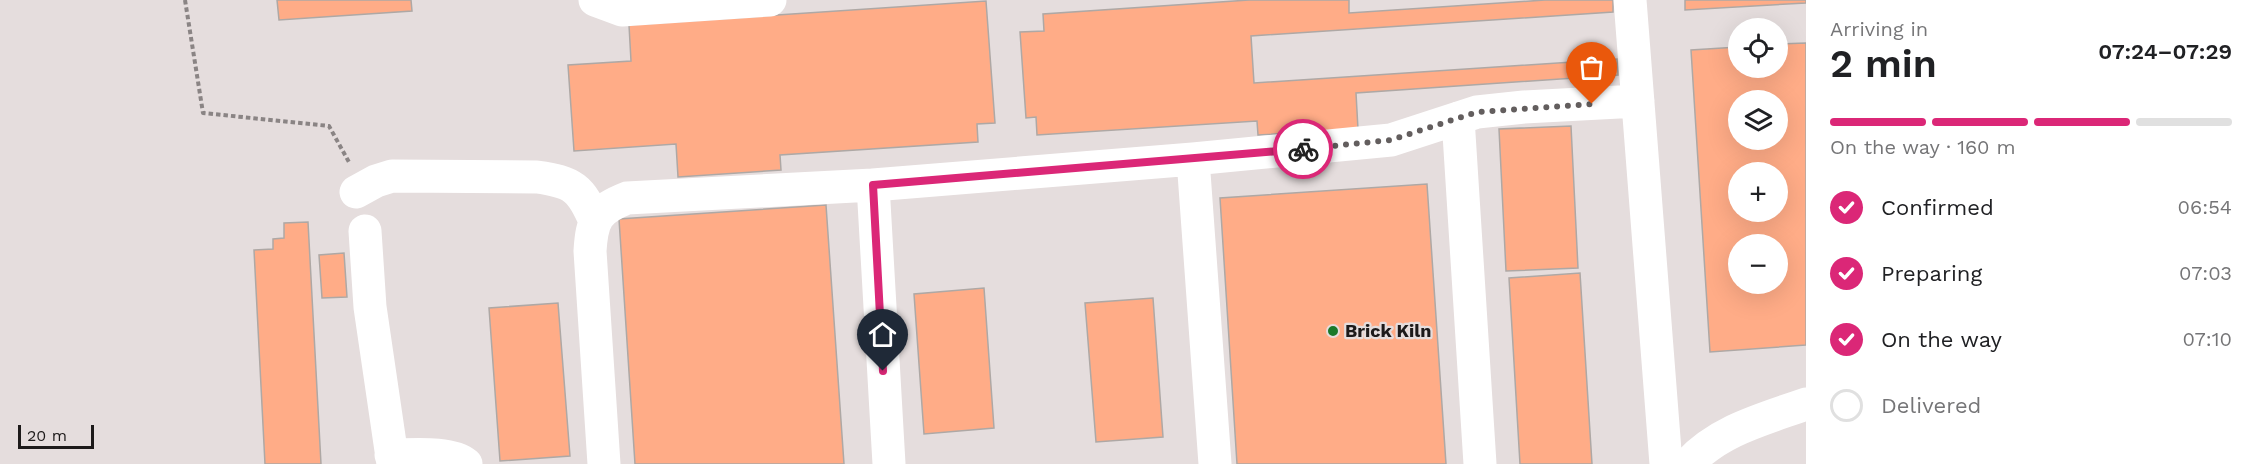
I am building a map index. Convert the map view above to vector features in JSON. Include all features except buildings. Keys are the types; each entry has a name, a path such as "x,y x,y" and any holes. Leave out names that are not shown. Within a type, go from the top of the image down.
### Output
{"lane":[{"path":"595,0 622,10 770,0"},
{"path":"1630,0 1666,464"},
{"path":"604,464 590,251 591,235 595,221 605,207 627,198 873,185 1193,159 1391,140 1477,112 1638,101"},
{"path":"1458,118 1480,464"},
{"path":"1193,159 1215,464"},
{"path":"356,192 383,178 402,175 537,177 556,180 574,187 588,204 595,221"},
{"path":"873,185 888,464"},
{"path":"365,231 370,307 392,459 444,456 466,464"},
{"path":"1688,464 1716,439 1750,423 1806,404"}],"path":[{"path":"185,0 203,113 329,126 350,162 356,192"}],"way so far":[{"path":"1303,149 1391,140 1477,112 1592,104"}],"place":[{"name":"Brick Kiln","path":"1333,331"}],"route":[{"path":"883,371 873,185 1303,149"}]}
